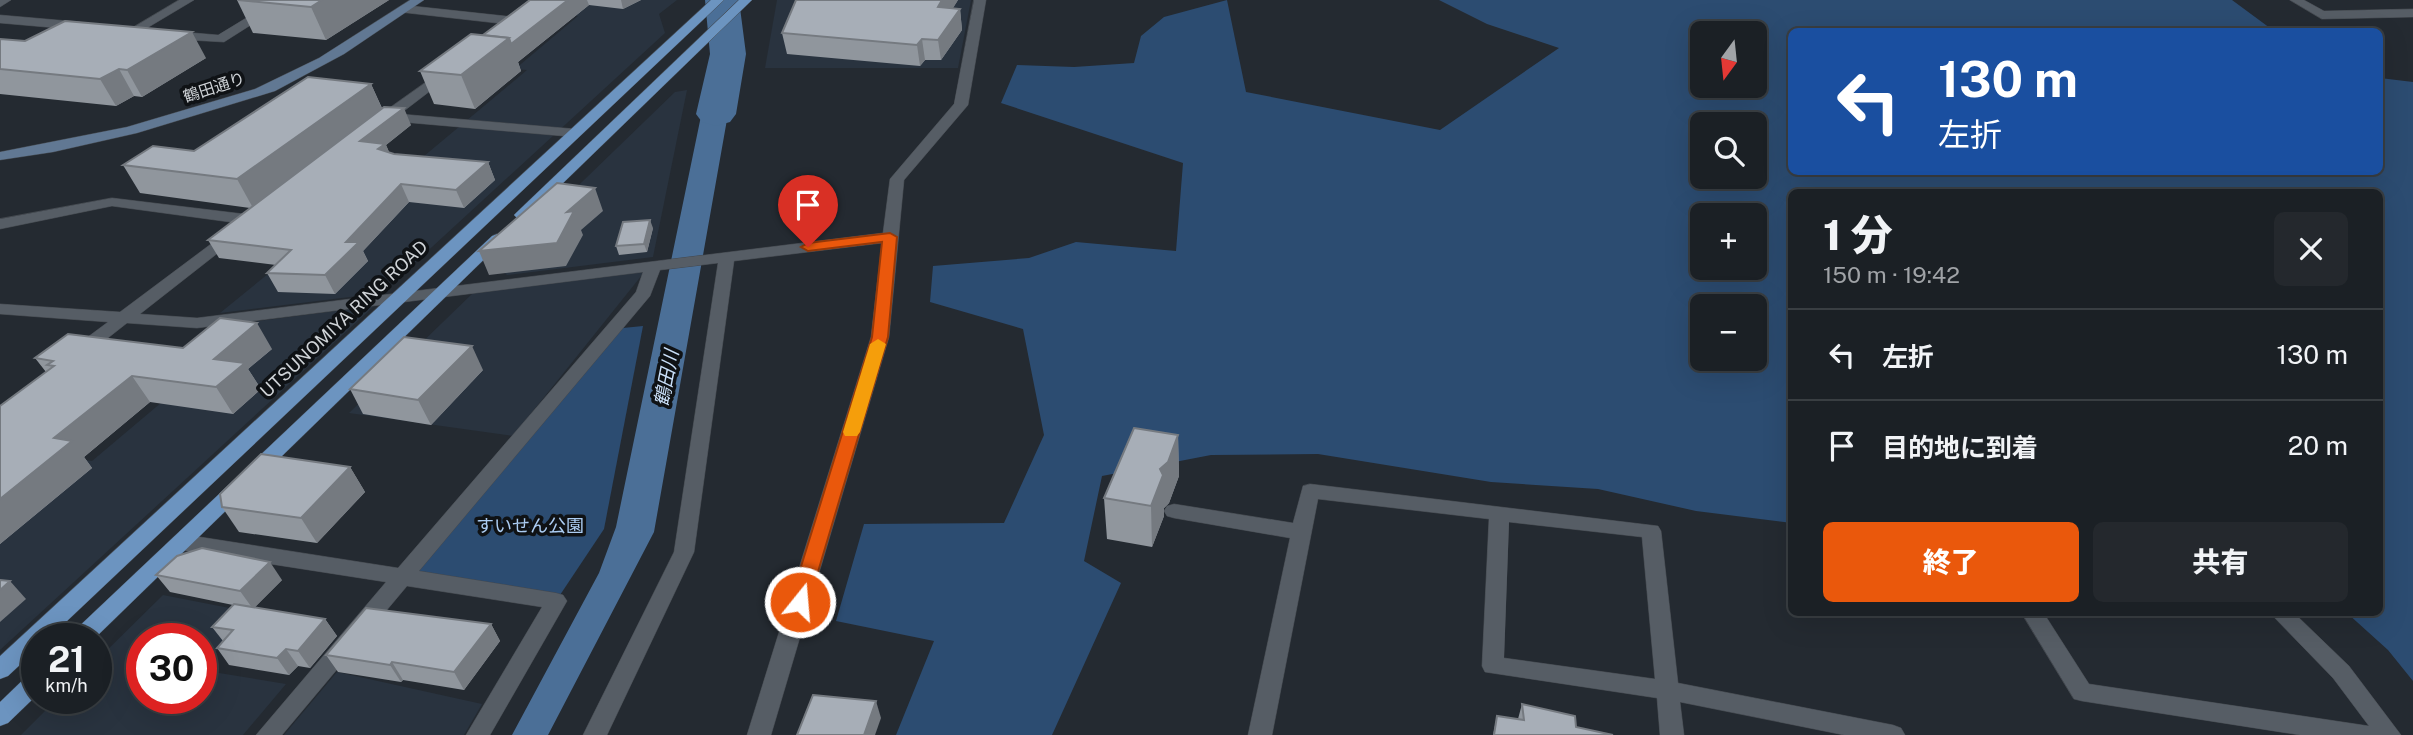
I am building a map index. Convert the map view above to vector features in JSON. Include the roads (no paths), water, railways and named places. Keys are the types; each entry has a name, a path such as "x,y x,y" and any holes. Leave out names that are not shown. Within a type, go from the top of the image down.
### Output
{"main road":[{"name":"UTSUNOMIYA RING ROAD","path":"0,670 718,0"},
{"path":"97,623 746,0"},
{"path":"0,716 21,696"}],"street":[{"path":"0,2 5,0"},
{"path":"188,0 127,31 220,39 284,0"},
{"name":"鶴田通り","path":"0,156 38,151 152,125 249,95 290,79 340,51 418,0"},
{"path":"759,735 880,337 897,179 961,105 980,0"},
{"path":"2296,0 2322,15 2413,13"},
{"path":"403,9 519,17 492,37"},
{"path":"0,19 93,27"},
{"path":"366,133 459,62"},
{"path":"387,117 575,133"},
{"path":"0,224 112,202 257,216 63,363"},
{"path":"0,309 197,323 890,237"},
{"path":"594,735 684,552 727,257"},
{"path":"268,735 644,293 654,265"},
{"path":"1260,735 1310,491 1651,531 1672,735"},
{"path":"1174,511 1301,532"},
{"path":"1499,513 1493,666 1668,690 1893,735"},
{"path":"181,542 556,601 478,735"},
{"path":"2034,616 2082,692 2365,735"},
{"path":"2283,616 2341,672 2389,735"}],"water":[{"path":"734,39 737,63 654,532 548,735 512,735 599,573 616,527 713,58"}],"waterway":[{"name":"鶴田川","path":"716,114 728,54 722,0"}],"park label":[{"name":"すいせん公園","path":"530,526"}]}
